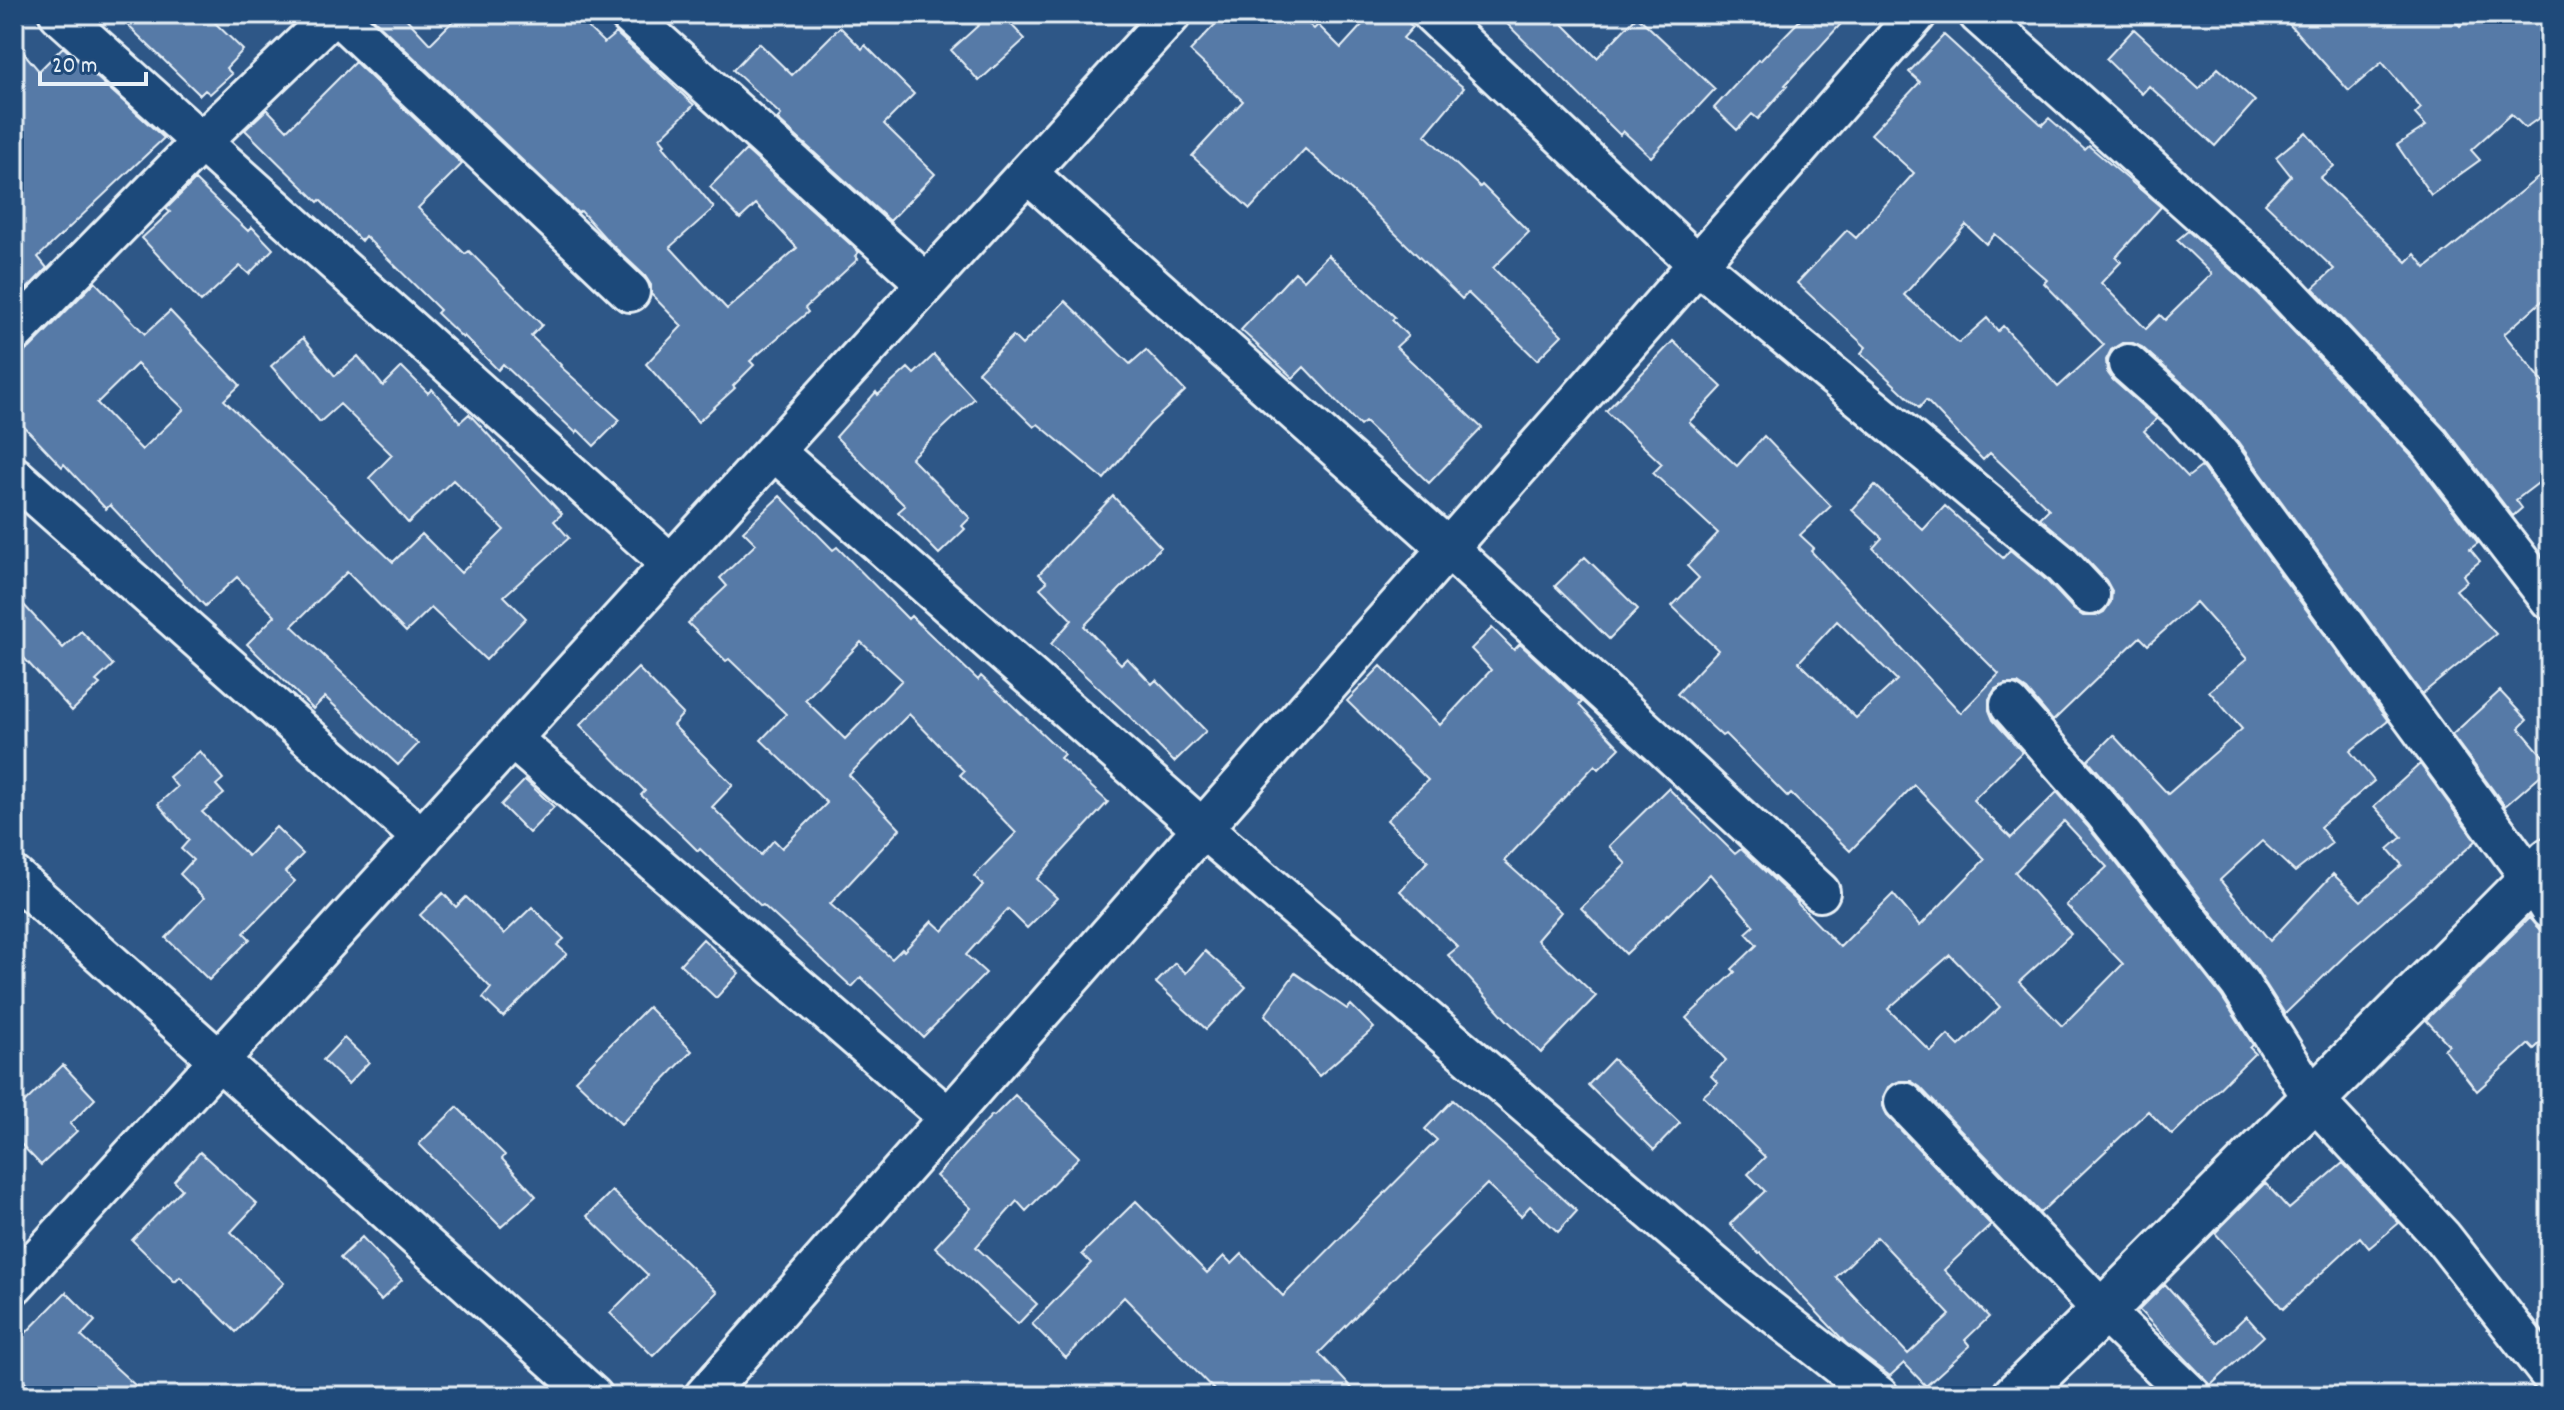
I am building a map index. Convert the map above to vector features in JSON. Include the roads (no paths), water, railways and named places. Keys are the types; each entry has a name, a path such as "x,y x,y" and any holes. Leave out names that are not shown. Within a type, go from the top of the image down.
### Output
{"main road":[{"path":"2015,1396 2313,1099 2544,883"}],"street":[{"path":"59,14 671,564"},
{"path":"14,333 201,142 335,14 630,292"},
{"path":"628,14 926,283"},
{"path":"1432,14 1698,264 2060,563 2090,595"},
{"path":"704,1396 1917,14"},
{"path":"1978,14 2274,279 2430,444 2550,600"},
{"path":"14,1285 1027,173 1166,16"},
{"path":"1027,173 1448,548 1820,892"},
{"path":"2128,364 2182,412 2220,455 2544,883"},
{"path":"774,451 1202,828 1741,1288 1879,1396"},
{"path":"14,476 422,838"},
{"path":"2010,705 2104,812 2240,984 2313,1099 2442,1237 2550,1375"},
{"path":"512,739 948,1117"},
{"path":"14,876 593,1396"},
{"path":"1904,1102 2103,1311 2192,1396"}]}
